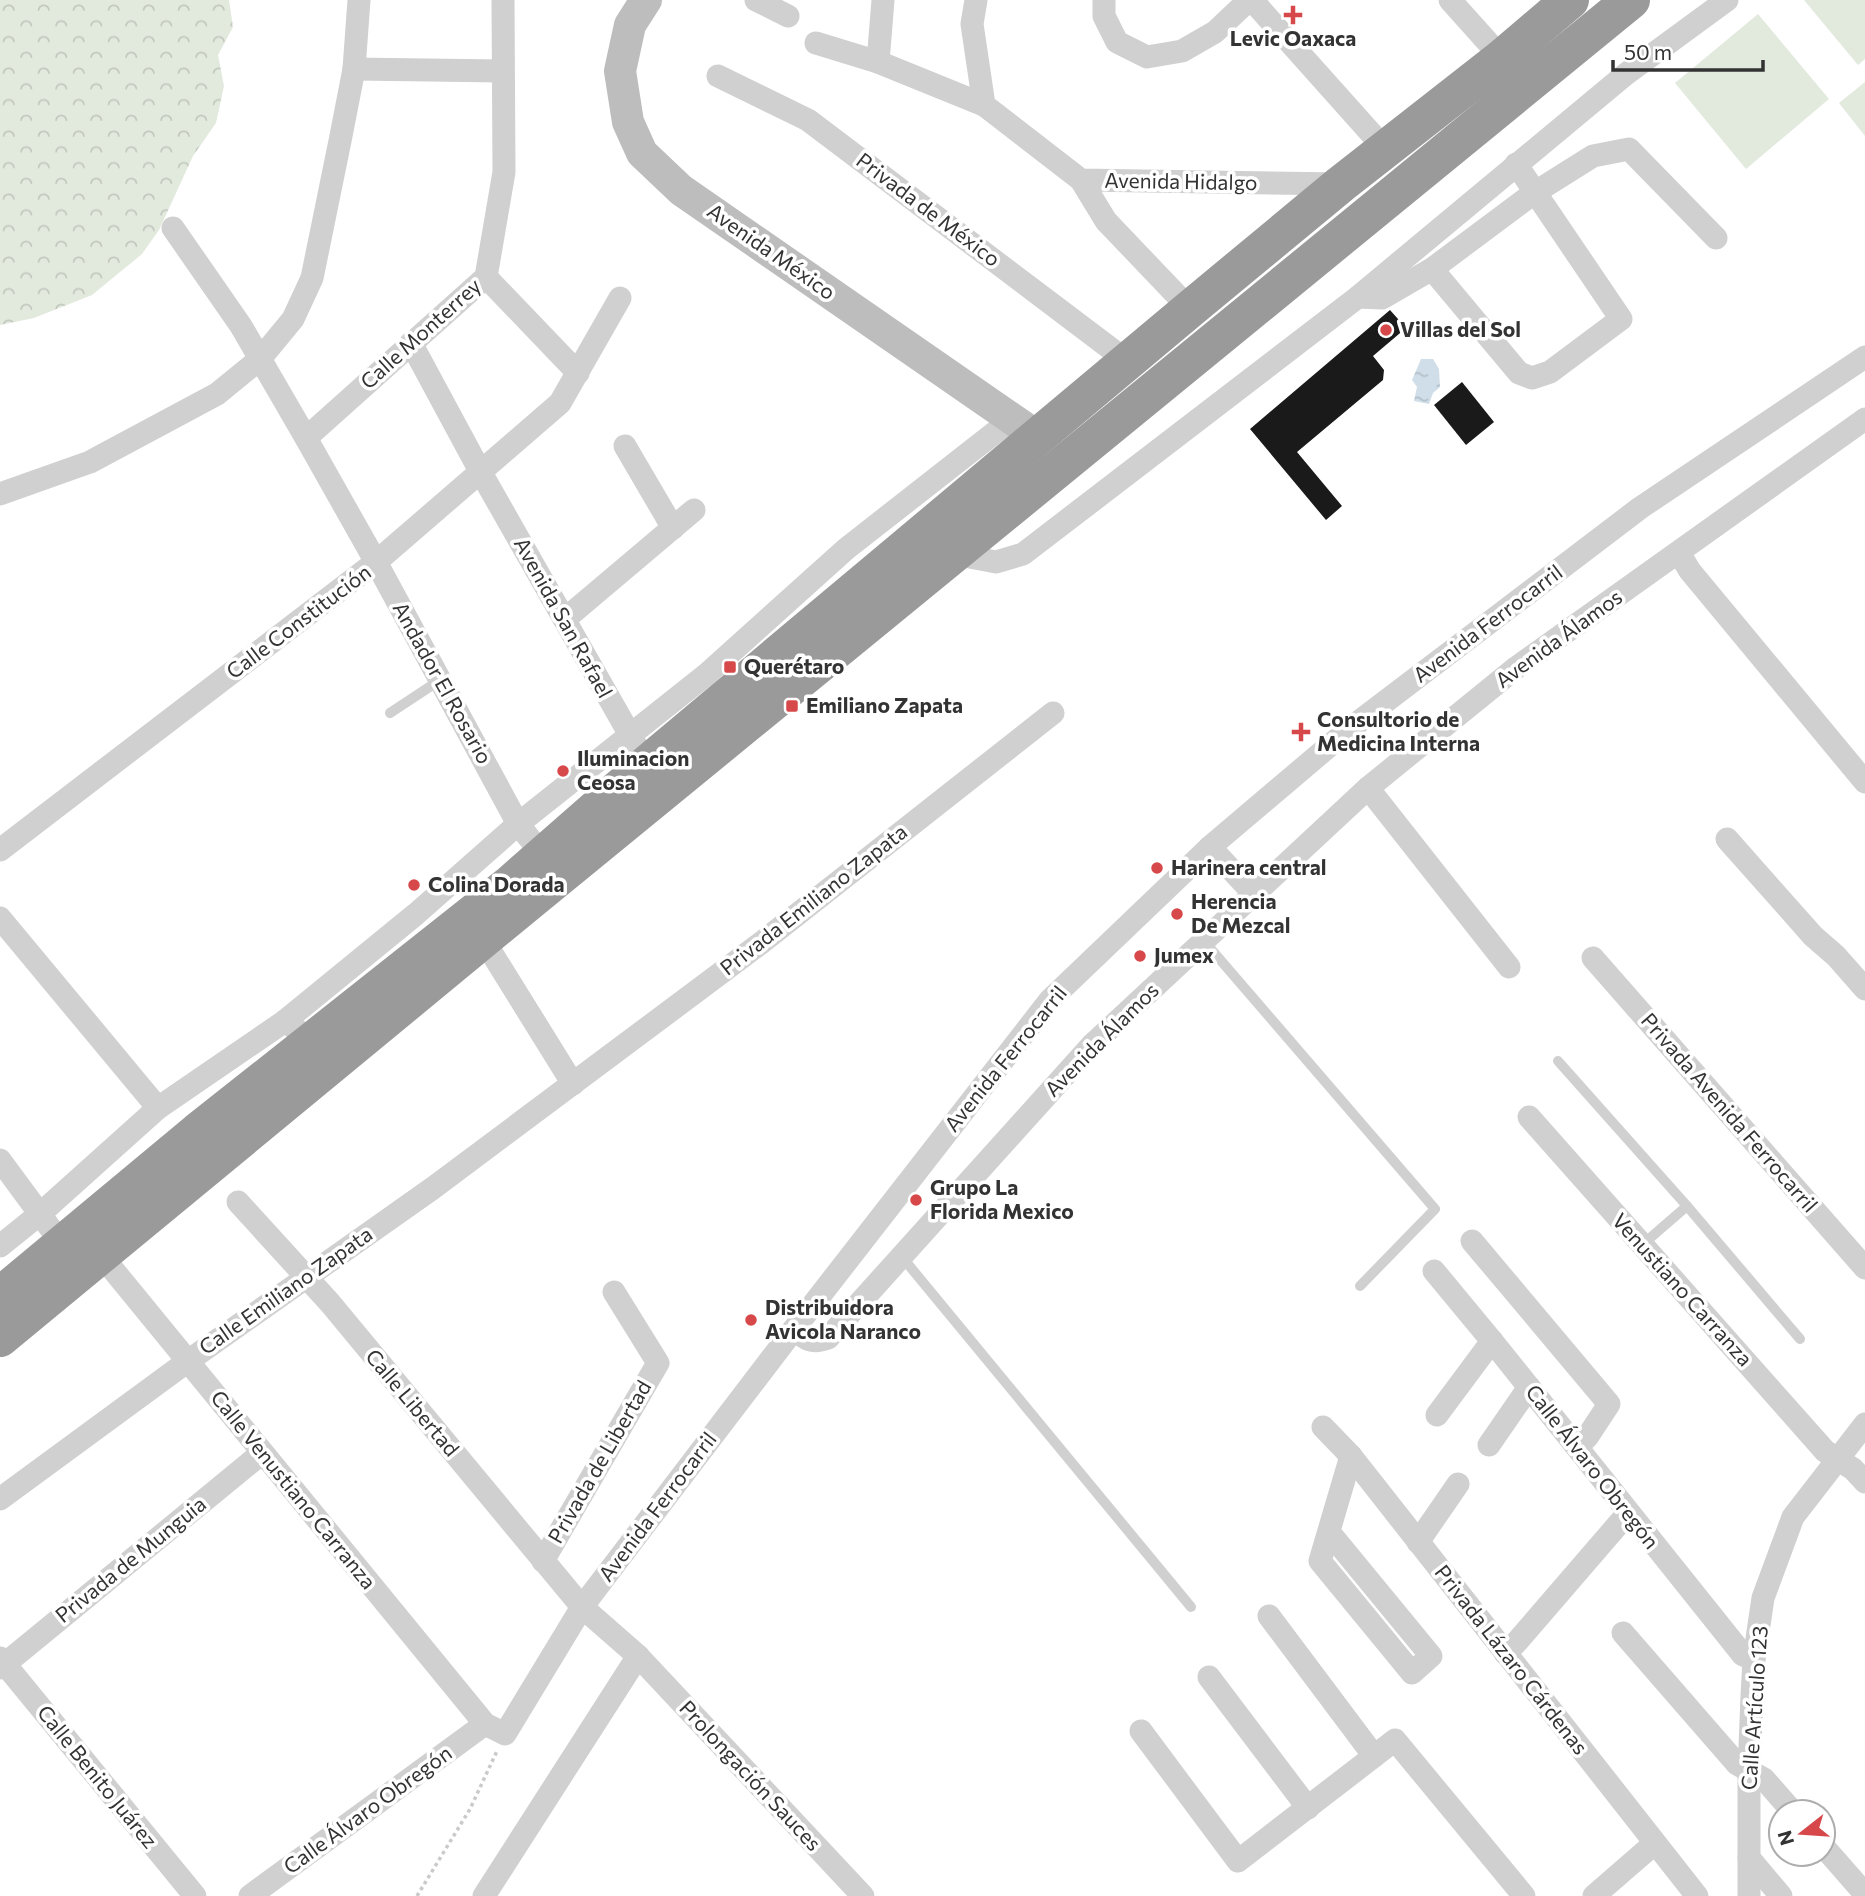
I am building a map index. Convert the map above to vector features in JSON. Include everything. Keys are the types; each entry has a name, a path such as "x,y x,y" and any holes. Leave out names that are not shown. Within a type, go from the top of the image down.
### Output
{"highway":[{"path":"0,1296 197,1132 298,1031 509,885 543,855 639,750 1025,428 1127,361 1570,0"},
{"path":"0,1338 1631,0"}],"street":[{"path":"0,494 90,462 217,394 260,359 293,319 312,278 354,69 359,0"},
{"name":"Calle Monterrey","path":"306,438 485,277 504,172 503,0"},
{"name":"Avenida México","path":"646,0 630,25 620,71 628,122 642,153 681,190 1025,428"},
{"path":"757,0 788,16"},
{"path":"878,62 883,0"},
{"path":"976,0 972,24 984,104"},
{"path":"1104,0 1104,16 1117,42 1147,57 1182,51 1215,32 1250,0 1386,150"},
{"path":"1450,0 1502,58"},
{"path":"954,554 996,562 1023,554 1358,297 1626,74 1727,0"},
{"name":"Avenida Hidalgo","path":"816,43 878,62 984,104 1081,180 1341,184"},
{"path":"354,69 502,71"},
{"name":"Privada de México","path":"718,76 808,120 1127,361"},
{"path":"1358,297 1382,298 1432,269 1534,193 1593,156 1629,149 1716,238"},
{"path":"1432,269 1519,373 1532,378 1550,372 1620,319 1516,164"},
{"path":"1081,180 1106,221 1190,309"},
{"name":"Andador El Rosario","path":"173,228 222,297 260,359 376,562 518,824 543,855"},
{"path":"485,277 578,373"},
{"name":"Calle Constitución","path":"0,850 376,562 560,403 620,298"},
{"name":"Avenida San Rafael","path":"411,343 480,471 639,750"},
{"name":"Avenida Ferrocarril","path":"495,1729 582,1607 1050,1000 1210,847 1348,730 1629,517 1865,358"},
{"name":"Avenida Álamos","path":"794,1329 807,1340 816,1342 828,1338 1092,1045 1368,788 1517,667 1865,419"},
{"path":"625,446 673,528"},
{"path":"565,619 694,510"},
{"path":"1679,553 1699,581 1865,782"},
{"name":"Privada Emiliano Zapata","path":"573,1084 761,943 1053,713"},
{"path":"0,1246 41,1213 158,1108 298,1031 416,914 518,824 639,750"},
{"path":"1368,788 1509,967"},
{"path":"1727,839 1813,936 1836,956 1865,989"},
{"path":"1210,847 1254,894"},
{"path":"0,918 158,1108"},
{"path":"484,940 573,1084"},
{"name":"Privada Avenida Ferrocarril","path":"1593,958 1865,1268"},
{"name":"Calle Emiliano Zapata","path":"0,1499 188,1361 433,1188 573,1084"},
{"name":"Venustiano Carranza","path":"1529,1117 1825,1451 1853,1469 1865,1482"},
{"path":"0,1160 62,1244"},
{"name":"Calle Libertad","path":"238,1202 306,1277 582,1607"},
{"path":"1472,1241 1609,1404 1588,1436 1577,1447"},
{"name":"Calle Venustiano Carranza","path":"101,1255 262,1453 495,1729"},
{"name":"Calle Álvaro Obregón","path":"1434,1271 1744,1655 1754,1659"},
{"name":"Privada de Libertad","path":"543,1561 658,1363 614,1292"},
{"path":"1437,1415 1492,1340"},
{"path":"1489,1445 1529,1387"},
{"name":"Calle Artículo 123","path":"1749,1896 1749,1771 1754,1659 1763,1598 1793,1517 1865,1424"},
{"name":"Privada Lázaro Cárdenas","path":"1323,1427 1351,1456 1697,1896"},
{"name":"Privada de Munguia","path":"2,1663 262,1453"},
{"path":"1328,1532 1431,1656 1412,1673 1320,1561 1328,1532 1351,1456"},
{"path":"1418,1542 1458,1485"},
{"path":"1505,1653 1628,1513"},
{"name":"Prolongación Sauces","path":"582,1607 638,1656 863,1896"},
{"path":"1269,1616 1374,1756"},
{"path":"1623,1633 1737,1764 1764,1779 1781,1798"},
{"path":"484,1896 638,1656"},
{"name":"Calle Benito Juárez","path":"2,1663 195,1896"},
{"path":"1209,1677 1308,1808"},
{"name":"Calle Álvaro Obregón","path":"250,1896 495,1729"},
{"path":"1141,1731 1238,1861 1395,1740 1524,1896"},
{"path":"1594,1896 1655,1843"},
{"path":"1749,1858 1781,1896"},
{"path":"1837,1862 1865,1894"}],"lane":[{"path":"390,713 440,680"},
{"path":"1204,941 1435,1209 1360,1286"},
{"path":"1558,1061 1800,1339"},
{"path":"1642,1244 1687,1206"},
{"path":"896,1264 1191,1607"}],"path":[{"path":"417,1896 470,1809 495,1729"}],"green space":[{"path":"0,0 229,0 233,27 218,55 224,86 216,123 193,156 159,230 142,254 92,295 34,318 0,325"},
{"path":"1804,0 1865,0 1865,59 1858,65"},
{"path":"1758,14 1829,99 1746,169 1675,83"},
{"path":"1865,82 1865,136 1839,103"}],"water":[{"path":"1421,359 1433,359 1439,369 1440,387 1433,393 1429,404 1414,401 1417,387 1412,380"}],"building":[{"path":"1390,310 1406,328 1373,356 1384,370 1383,380 1297,452 1342,506 1326,520 1250,429"},
{"path":"1462,382 1494,422 1466,445 1434,405"}],"place":[{"name":"Levic Oaxaca","path":"1293,15"},
{"name":"Villas del Sol","path":"1386,330"},
{"name":"Querétaro","path":"730,667"},
{"name":"Emiliano Zapata","path":"792,706"},
{"name":"Consultorio de Medicina Interna","path":"1301,732"},
{"name":"Iluminacion Ceosa","path":"563,771"},
{"name":"Harinera central","path":"1157,868"},
{"name":"Colina Dorada","path":"414,885"},
{"name":"Herencia De Mezcal","path":"1177,914"},
{"name":"Jumex","path":"1140,956"},
{"name":"Grupo La Florida Mexico","path":"916,1200"},
{"name":"Distribuidora Avicola Naranco","path":"751,1320"}]}
